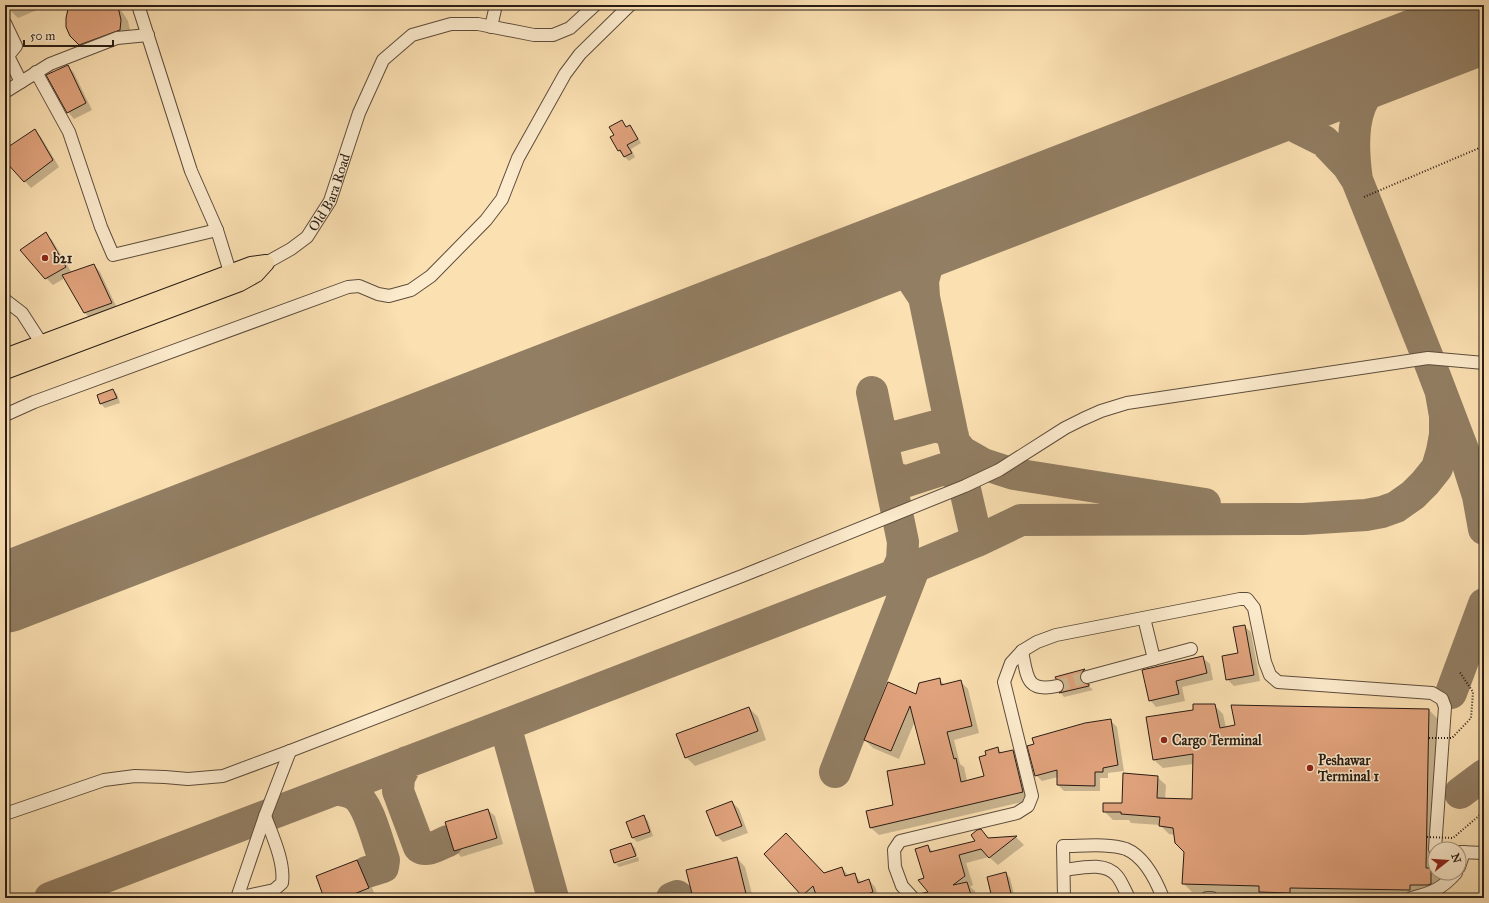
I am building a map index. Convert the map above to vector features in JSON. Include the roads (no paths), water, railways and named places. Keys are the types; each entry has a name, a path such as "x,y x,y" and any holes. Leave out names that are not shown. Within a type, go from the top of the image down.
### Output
{"main road":[{"name":"Old Bara Road","path":"5,357 230,272 251,265 266,263"},
{"path":"5,371 240,283 256,274 266,263"}],"street":[{"path":"138,5 191,171 217,230 230,272"},
{"path":"491,27 496,5"},
{"name":"Old Bara Road","path":"266,263 292,249 307,237 330,201 359,113 383,60 412,35 451,24 478,24 534,35 553,35 570,28 595,5"},
{"path":"5,415 42,399 348,287 359,286 378,294 389,296 411,290 431,276 486,220 502,199 518,158 565,74 580,54 630,5"},
{"path":"5,23 16,46 8,56 21,82"},
{"path":"5,92 50,64 117,38 148,35"},
{"path":"36,72 69,132 101,227 113,255 217,230"},
{"path":"5,300 22,313 42,344"},
{"path":"5,814 104,780 136,776 188,779 223,776 742,576 964,486 999,470 1065,428 1100,411 1127,403 1428,358 1484,362"},
{"path":"913,898 902,886 895,867 894,850 900,842 1017,813 1028,806 1032,796 1004,682 1011,663 1022,651 1037,642 1056,635 1240,599 1247,599 1254,608 1265,662 1270,675 1278,682 1432,693 1442,699 1445,707 1436,841"},
{"path":"1144,618 1154,658"},
{"path":"1087,677 1191,649"},
{"path":"1022,651 1027,674 1031,682 1036,686 1045,688 1057,686"},
{"path":"237,898 265,816 290,751"},
{"path":"237,898 274,890 282,883 282,868 265,816"},
{"path":"1064,898 1063,846 1113,846 1127,849 1139,858 1149,870 1163,898"},
{"path":"1467,852 1484,853"},
{"path":"1064,870 1097,866 1111,870 1118,877 1129,898"},
{"path":"1411,898 1436,890 1448,881"}],"tunnel":[{"path":"1057,686 1087,677"}],"place":[{"name":"b21","path":"45,258"},
{"name":"Cargo Terminal","path":"1164,740"},
{"name":"Peshawar Terminal 1","path":"1310,768"}]}
